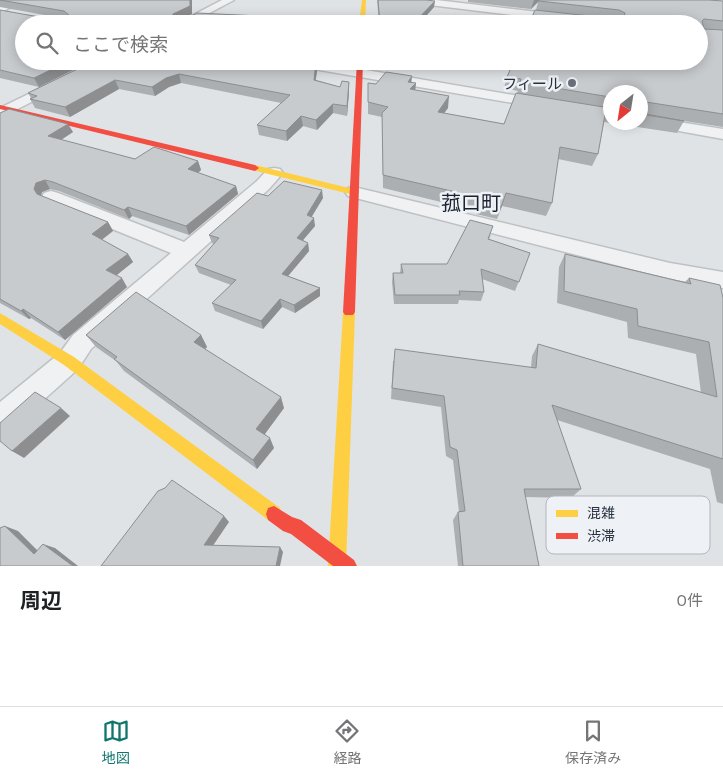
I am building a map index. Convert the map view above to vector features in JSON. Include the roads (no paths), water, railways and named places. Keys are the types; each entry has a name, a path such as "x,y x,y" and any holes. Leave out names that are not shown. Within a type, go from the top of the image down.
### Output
{"street":[{"path":"3,12 19,0"},
{"path":"199,15 229,0"},
{"path":"363,15 364,0"},
{"path":"412,0 436,1 544,15"},
{"path":"3,110 87,70"},
{"path":"341,564 360,70"},
{"path":"375,70 554,106"},
{"path":"3,110 354,192 670,271 723,280"},
{"path":"648,121 723,134"},
{"path":"0,420 69,361 82,342 274,173"},
{"path":"51,197 187,251"},
{"path":"0,318 69,361 289,525 295,526 341,564"}],"place":[{"name":"フィール","path":"572,83"}],"district":[{"name":"菰口町","path":"471,202"}]}
